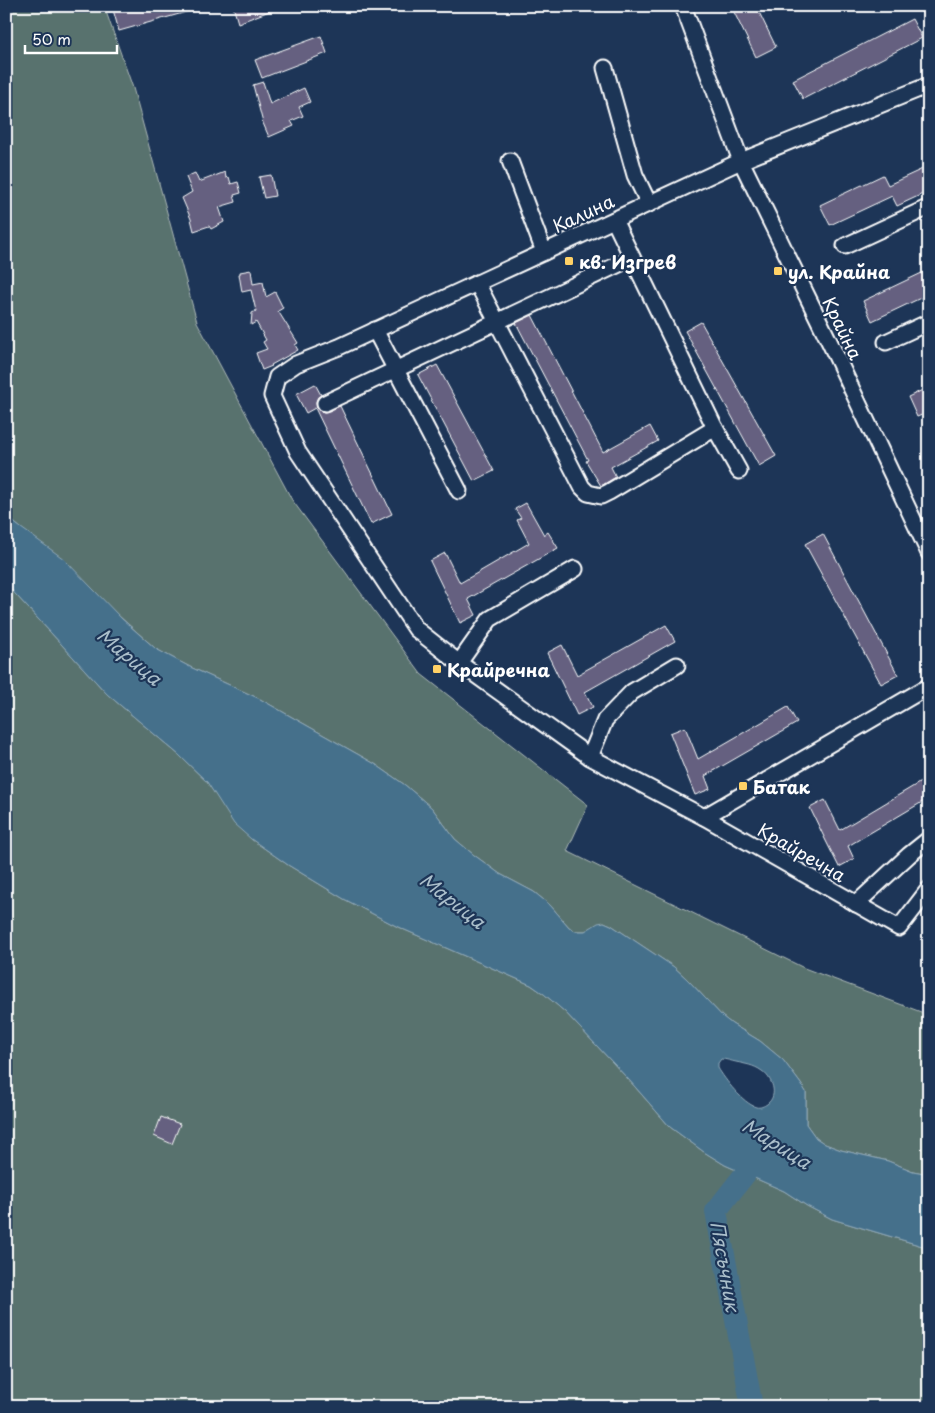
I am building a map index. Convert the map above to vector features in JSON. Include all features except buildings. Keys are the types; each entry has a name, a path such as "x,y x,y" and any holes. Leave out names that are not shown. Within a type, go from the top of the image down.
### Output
{"street":[{"name":"Крайна","path":"683,6 741,161 929,553"},
{"path":"605,68 636,175 648,204"},
{"name":"Калина","path":"272,396 277,376 296,364 339,347 741,161 929,85"},
{"path":"510,161 544,252"},
{"path":"845,246 929,207"},
{"path":"614,220 715,428 739,472"},
{"path":"325,403 632,258"},
{"path":"476,284 582,486 588,493 601,496 609,492 715,428"},
{"path":"886,342 929,322"},
{"path":"375,330 459,491"},
{"name":"Крайречна","path":"272,396 298,452 416,629 459,663 590,757 704,817 899,928 929,889"},
{"path":"459,663 490,619 575,569"},
{"path":"590,757 605,720 632,692 677,665"},
{"path":"704,817 929,686"},
{"path":"856,904 929,839"}],"green space":[{"path":"6,6 104,6 133,88 197,322 292,500 421,674 588,805 567,851 804,968 929,1015 929,1174 913,1171 888,1161 841,1150 825,1144 816,1138 806,1124 806,1092 783,1060 760,1041 723,1017 674,967 604,922 585,931 575,931 569,927 550,905 534,892 500,874 474,855 455,839 432,808 405,785 375,764 260,699 156,649 6,515"},
{"path":"6,584 107,694 179,755 207,782 251,839 288,865 344,899 398,927 531,985 565,1012 670,1127 725,1165 784,1191 832,1219 929,1248 929,1407 6,1407"}],"water":[{"name":"Марица","path":"6,515 64,559 122,619 156,649 260,699 375,764 405,785 432,808 455,839 474,855 500,874 534,892 550,905 569,927 575,931 585,931 598,923 604,922 674,967 723,1017 760,1041 783,1060 806,1092 806,1124 816,1138 825,1144 841,1150 888,1161 913,1171 929,1174 929,1248 832,1219 784,1191 725,1165 670,1127 565,1012 531,985 398,927 344,899 288,865 251,839 234,824 207,782 179,755 107,694 6,584","holes":["721,1059 753,1066 766,1074 773,1087 771,1100 762,1107 756,1107 746,1101 730,1085 718,1068 718,1063"]}],"waterway":[{"name":"Пясъчник","path":"752,1407 716,1211 745,1174 759,1147"}],"place":[{"name":"кв. Изгрев","path":"569,261"},
{"name":"ул. Крайна","path":"778,271"},
{"name":"Крайречна","path":"437,669"},
{"name":"Батак","path":"743,786"}]}
